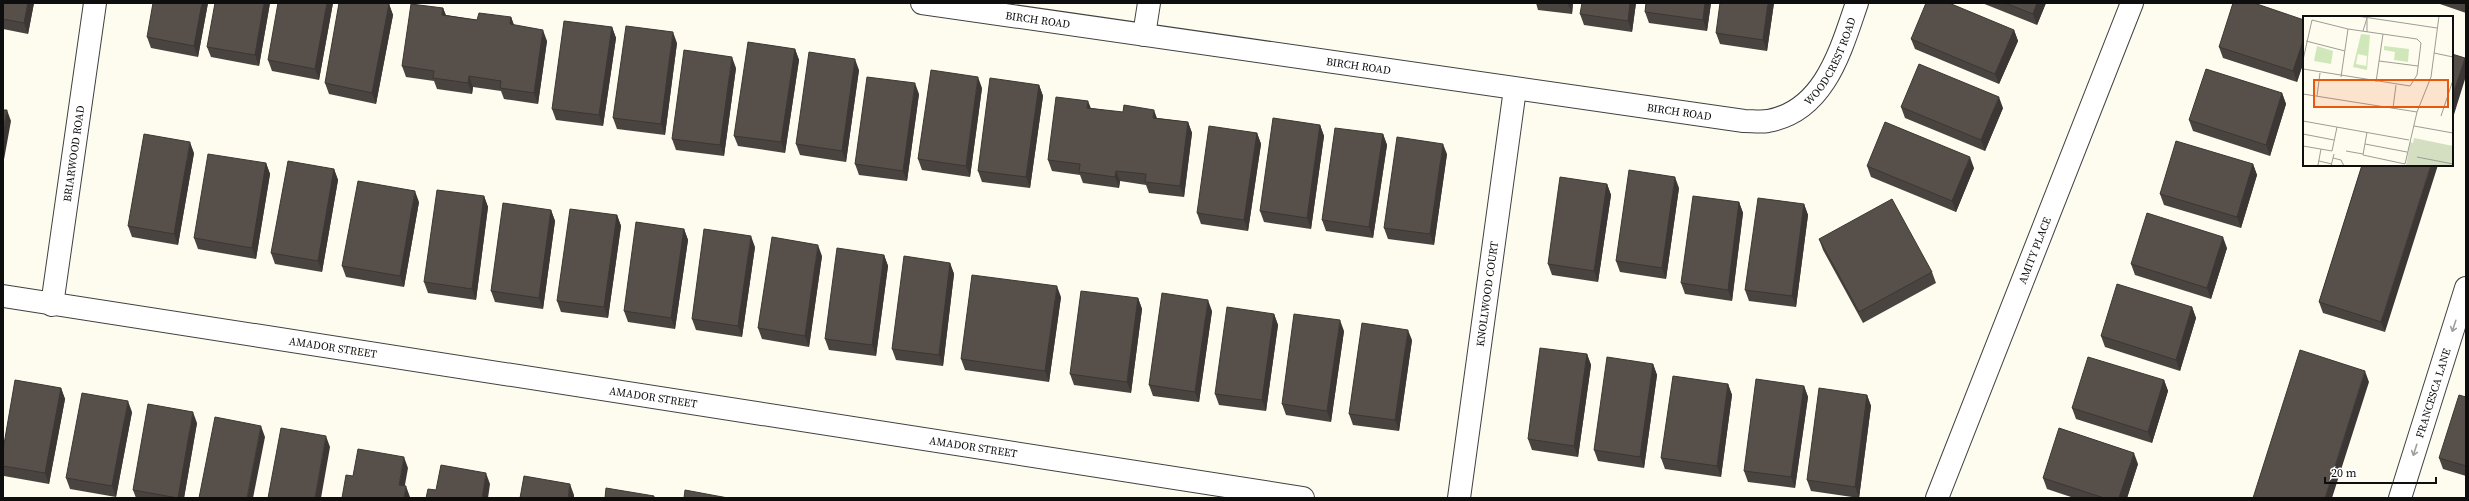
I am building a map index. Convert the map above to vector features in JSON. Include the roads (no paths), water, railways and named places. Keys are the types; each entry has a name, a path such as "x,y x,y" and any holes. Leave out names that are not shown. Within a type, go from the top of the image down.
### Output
{"street":[{"name":"BRIARWOOD ROAD","path":"52,305 95,3"},
{"name":"BIRCH ROAD","path":"922,3 1744,121 1769,121 1794,112"},
{"path":"1144,35 1149,3"},
{"name":"WOODCREST ROAD","path":"1794,112 1815,97 1830,75 1857,3"},
{"name":"AMITY PLACE","path":"1937,498 2132,3"},
{"name":"KNOLLWOOD COURT","path":"1459,498 1515,89"},
{"name":"FRANCESCA LANE","path":"2400,498 2466,288"},
{"name":"AMADOR STREET","path":"3,296 52,305 1303,498"}]}
